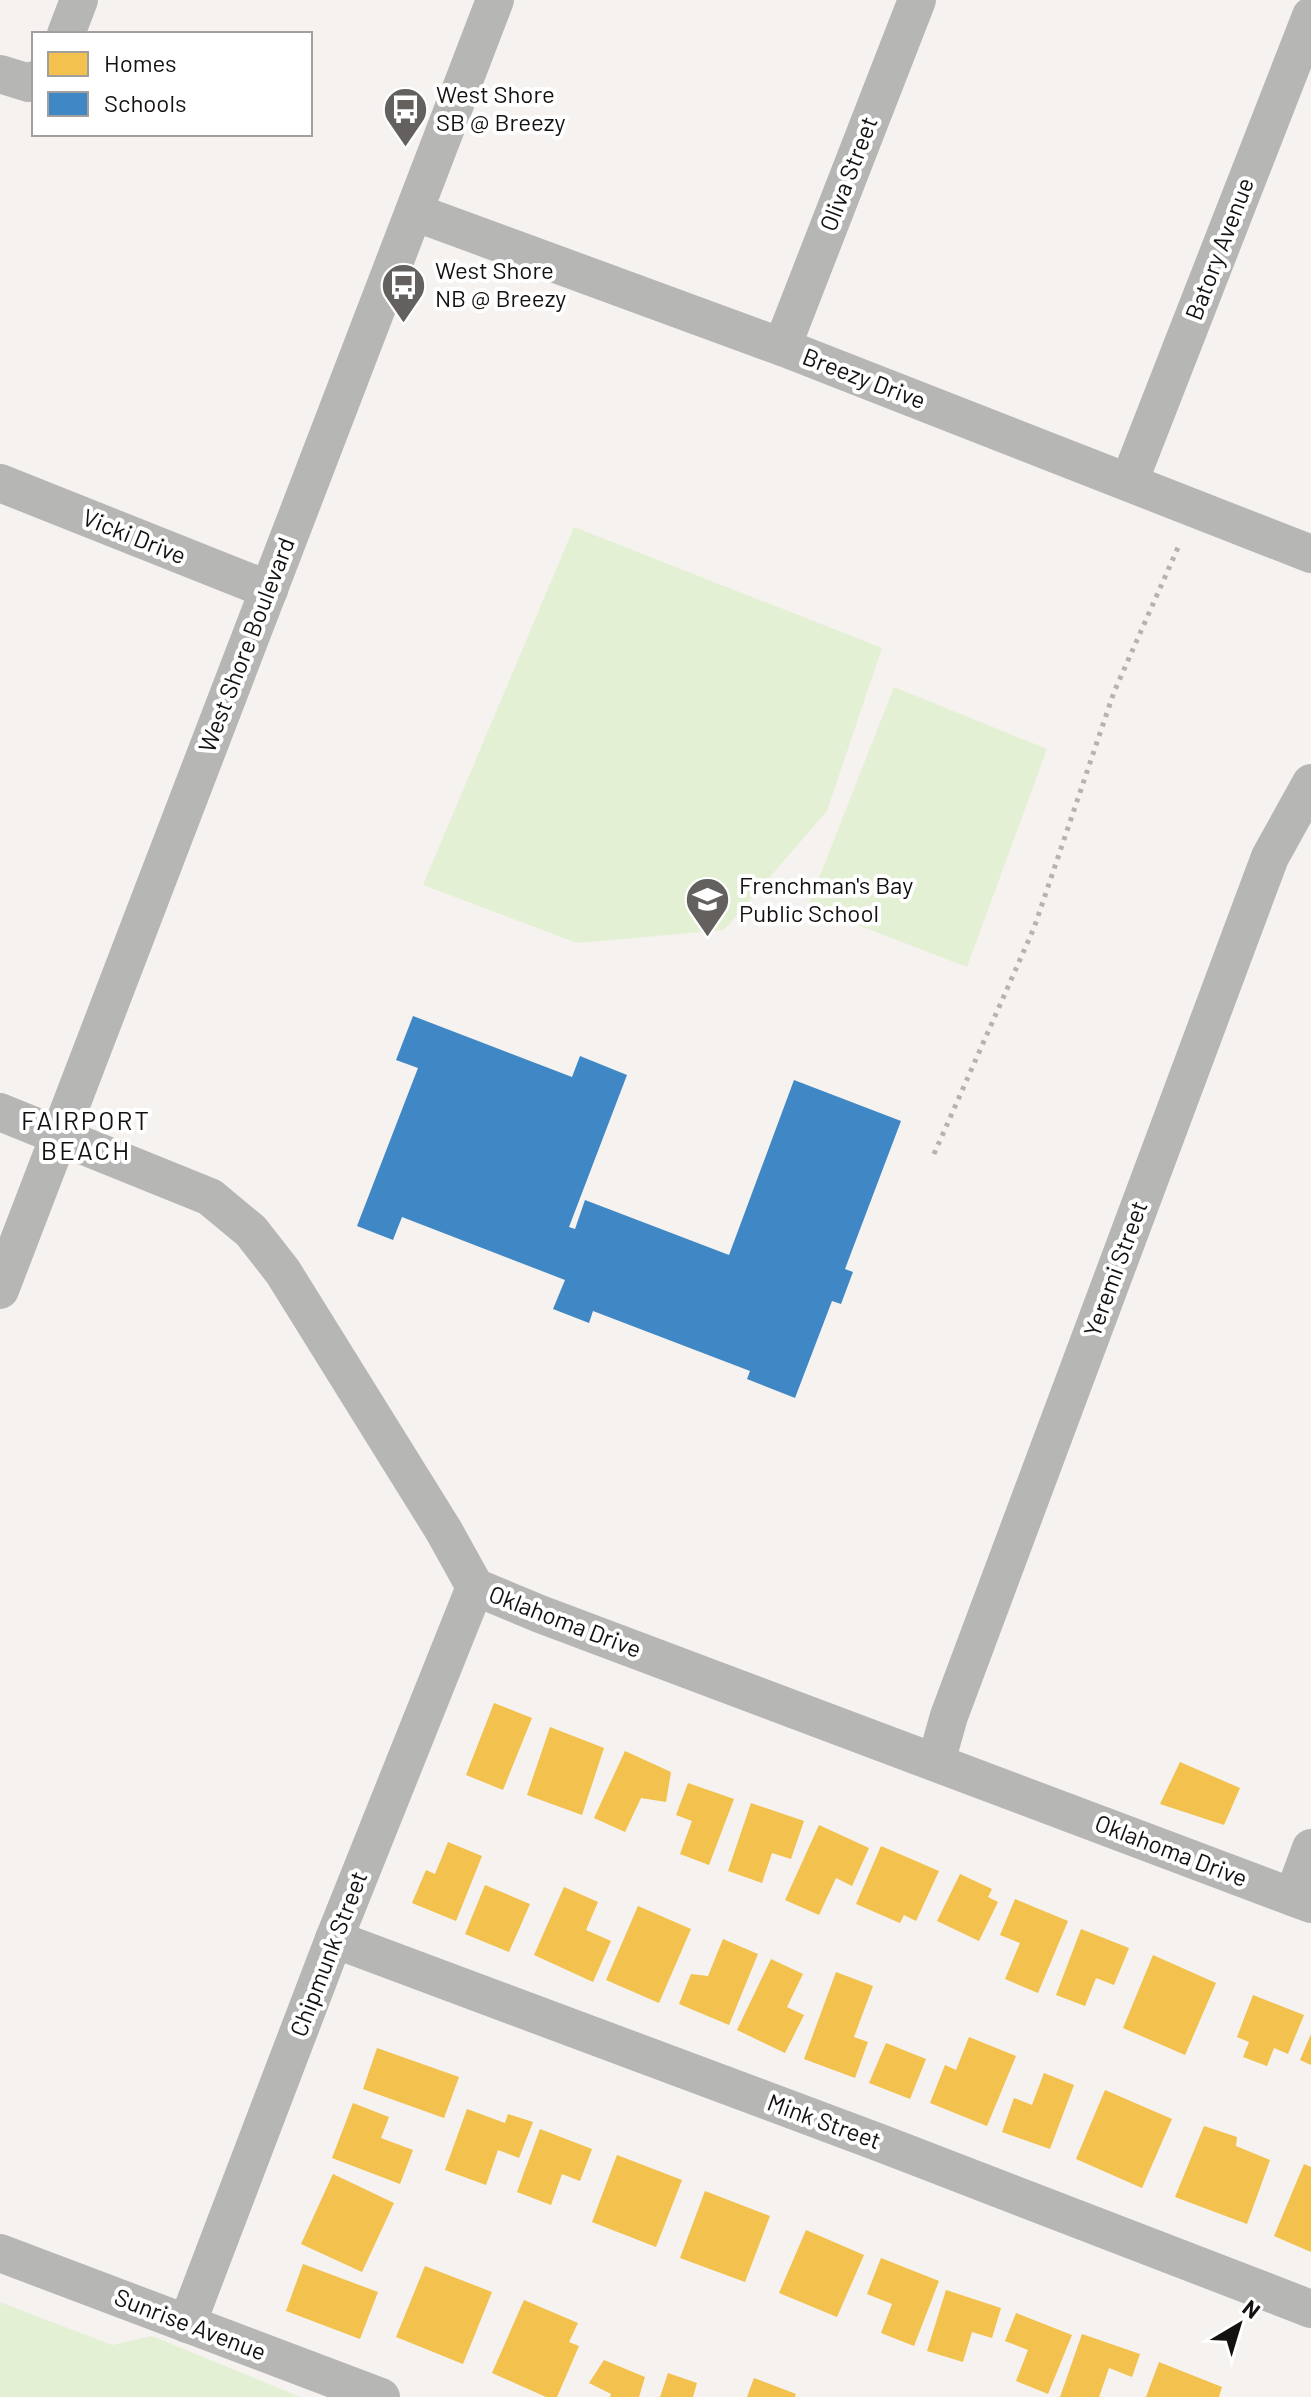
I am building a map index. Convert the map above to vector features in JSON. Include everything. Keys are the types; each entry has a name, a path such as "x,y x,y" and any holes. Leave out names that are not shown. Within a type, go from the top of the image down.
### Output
{"street":[{"path":"67,32 79,0"},
{"name":"West Shore Boulevard","path":"0,1290 495,0"},
{"name":"Oliva Street","path":"782,347 917,0"},
{"name":"Batory Avenue","path":"1129,482 1307,40"},
{"path":"0,74 29,83 32,81"},
{"name":"Breezy Drive","path":"414,212 782,347 1311,554"},
{"name":"Vicki Drive","path":"0,483 269,590"},
{"name":"Yeremi Street","path":"936,1762 955,1701 1270,857 1311,783"},
{"name":"Oklahoma Drive","path":"0,1112 210,1197 251,1231 283,1272 444,1531 475,1587 1302,1900"},
{"name":"Chipmunk Street","path":"187,2324 334,1939 475,1587"},
{"path":"1302,1900 1311,1848"},
{"name":"Mink Street","path":"334,1939 883,2144 1311,2309"},
{"name":"Sunrise Avenue","path":"0,2253 381,2397"}],"path":[{"path":"934,1154 1034,928 1114,692 1180,543"}],"green space":[{"path":"574,527 882,648 827,811 724,930 577,943 423,885"},
{"path":"894,687 1047,749 967,967 808,906"},
{"path":"0,2302 112,2345 152,2336 300,2397 0,2397"}],"building: Homes":[{"path":"494,1703 532,1718 503,1790 466,1775"},
{"path":"550,1727 604,1748 582,1815 527,1795"},
{"path":"625,1751 671,1772 666,1802 641,1798 625,1832 594,1818"},
{"path":"1180,1762 1240,1788 1224,1825 1160,1804"},
{"path":"688,1783 734,1799 709,1865 680,1854 692,1821 676,1815"},
{"path":"751,1803 804,1821 791,1859 772,1853 762,1883 728,1871"},
{"path":"819,1825 869,1848 852,1886 836,1878 819,1915 785,1900"},
{"path":"448,1842 482,1856 456,1921 412,1903 426,1870 435,1874"},
{"path":"881,1846 939,1871 916,1921 904,1915 900,1923 856,1904"},
{"path":"960,1874 992,1889 988,1897 998,1902 979,1941 937,1921"},
{"path":"485,1885 530,1904 509,1952 465,1934"},
{"path":"564,1887 598,1902 586,1930 611,1941 593,1982 534,1955"},
{"path":"1015,1899 1068,1921 1038,1993 1005,1979 1020,1943 1000,1935"},
{"path":"638,1906 691,1929 659,2003 606,1980"},
{"path":"1081,1929 1129,1948 1114,1985 1096,1978 1085,2006 1056,1995"},
{"path":"723,1939 758,1954 729,2025 679,2004 691,1974 708,1976"},
{"path":"1153,1955 1216,1983 1185,2055 1123,2028"},
{"path":"771,1959 803,1974 787,2007 804,2015 785,2053 737,2030"},
{"path":"836,1972 873,1986 854,2037 868,2042 855,2078 804,2059"},
{"path":"1253,1995 1304,2015 1288,2054 1274,2048 1267,2066 1243,2057 1249,2042 1237,2037"},
{"path":"1311,2034 1311,2065 1300,2060"},
{"path":"969,2037 1016,2056 987,2126 930,2103 945,2065 956,2070"},
{"path":"886,2043 926,2059 910,2099 869,2083"},
{"path":"377,2048 459,2077 444,2118 363,2089"},
{"path":"1044,2073 1074,2085 1050,2149 1002,2132 1014,2098 1032,2105"},
{"path":"1105,2090 1172,2119 1142,2188 1076,2159"},
{"path":"353,2103 389,2117 381,2138 413,2150 400,2184 332,2158"},
{"path":"467,2109 505,2123 508,2114 533,2122 519,2158 498,2150 486,2185 445,2170"},
{"path":"1204,2126 1237,2137 1236,2146 1270,2160 1247,2224 1175,2197"},
{"path":"540,2129 592,2149 580,2181 562,2174 551,2205 517,2192"},
{"path":"617,2155 682,2180 656,2247 592,2222"},
{"path":"1304,2164 1311,2167 1311,2252 1274,2236"},
{"path":"333,2174 394,2203 362,2272 301,2244"},
{"path":"705,2191 770,2216 745,2282 680,2258"},
{"path":"806,2230 864,2255 837,2317 779,2293"},
{"path":"881,2258 939,2281 914,2346 881,2333 892,2304 867,2294"},
{"path":"303,2264 378,2292 360,2339 286,2311"},
{"path":"425,2266 492,2292 463,2364 396,2337"},
{"path":"946,2290 1001,2308 992,2338 972,2332 963,2362 927,2351"},
{"path":"524,2300 578,2323 569,2342 579,2346 557,2397 546,2397 492,2373"},
{"path":"1016,2313 1072,2335 1048,2394 1016,2381 1028,2350 1005,2341"},
{"path":"1082,2334 1140,2354 1132,2377 1109,2368 1099,2397 1060,2397"},
{"path":"604,2360 645,2377 639,2397 610,2397 611,2394 589,2383"},
{"path":"1159,2362 1222,2387 1219,2397 1146,2397"},
{"path":"668,2373 697,2383 693,2397 660,2397"},
{"path":"754,2378 796,2394 795,2397 747,2397"}],"building: Schools":[{"path":"413,1016 572,1077 580,1056 627,1075 569,1227 575,1229 585,1200 729,1255 794,1080 901,1121 845,1269 853,1272 841,1304 832,1301 795,1398 747,1379 750,1371 593,1311 589,1323 553,1309 565,1280 402,1217 393,1240 357,1226 418,1068 396,1060"}],"place":[{"name":"West Shore SB @ Breezy","path":"405,148"},
{"name":"West Shore NB @ Breezy","path":"404,324"},
{"name":"Frenchman's Bay Public School","path":"708,939"}],"district":[{"name":"FAIRPORT BEACH","path":"86,1136"}]}
